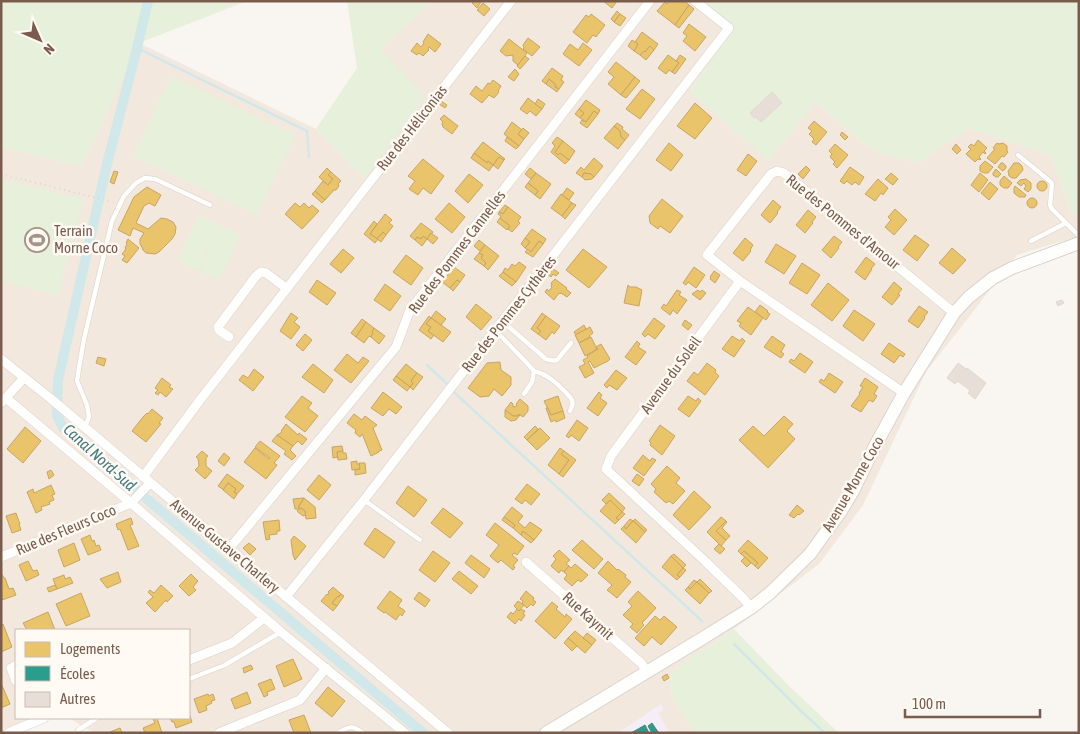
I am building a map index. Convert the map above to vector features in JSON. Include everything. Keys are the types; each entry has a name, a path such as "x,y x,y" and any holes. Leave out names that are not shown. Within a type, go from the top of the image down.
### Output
{"street":[{"name":"Rue des Héliconias","path":"132,502 200,400 511,1"},
{"name":"Rue des Pommes Cannelles","path":"229,549 396,347 410,310 650,1"},
{"name":"Rue des Pommes Cythères","path":"286,597 496,331 729,28 695,1"},
{"name":"Rue des Pommes d'Amour","path":"740,281 707,255 771,174 777,171 784,173 954,313"},
{"name":"Avenue Morne Coco","path":"546,733 751,608 770,593 810,554 829,528 853,491 904,393 954,313 969,297 993,278 1012,268 1079,243"},
{"path":"229,337 219,330 218,327 256,276 261,272 266,273 286,288"},
{"path":"740,281 904,393"},
{"name":"Avenue du Soleil","path":"740,281 611,456 606,469 706,562 751,608"},
{"name":"Avenue Gustave Charlery","path":"1,359 19,383 50,398 147,482 448,733"},
{"path":"3,400 19,383"},
{"name":"Avenue Gustave Charlery","path":"3,400 132,502 264,618 405,733"},
{"name":"Rue des Fleurs Coco","path":"1,557 132,502"},
{"name":"Rue Kaymit","path":"526,562 641,663 646,672"},
{"path":"190,660 232,643 264,618"},
{"path":"15,665 11,668 15,678"},
{"path":"219,733 300,700 326,668"},
{"path":"8,733 34,720"}],"lane":[{"path":"1018,155 1051,182 1050,205 1052,209 1079,236"},
{"path":"84,428 89,417 87,405 77,381 79,368 112,221 124,196 136,183 145,178 155,179 210,205"},
{"path":"1031,241 1066,223"},
{"path":"503,322 546,359 557,360 571,343"},
{"path":"496,331 534,371 550,378 573,400 574,404 570,411"},
{"path":"524,394 532,382 534,371"},
{"path":"364,500 420,540"},
{"path":"190,679 225,665 281,632"},
{"path":"78,730 95,719"},
{"path":"338,733 348,727 356,727 363,733"}],"path":[{"path":"1,174 109,201"}],"shaded area":[{"path":"433,1 700,1 733,30 768,161 815,102 871,150 918,163 969,128 1051,155 1071,213 1079,217 1079,236 1017,255 926,372 863,505 819,564 734,629 672,671 670,693 694,733 94,733 71,719 190,719 190,629 15,629 15,719 49,719 15,733 1,733 1,147 82,166 139,43 316,129 364,179 380,49"},
{"path":"661,704 664,709 658,713 670,733 618,733"}],"green space":[{"path":"1,1 247,1 139,43 82,166 1,147"},
{"path":"347,1 433,1 381,49 425,97 364,179 316,129 357,68"},
{"path":"700,1 1079,1 1079,217 1071,213 1051,155 969,128 918,163 871,150 815,102 768,161 689,91 733,30"},
{"path":"171,76 295,135 257,215 133,156"},
{"name":"Terrain Morne Coco","path":"1,179 83,199 58,296 1,281"},
{"path":"199,215 220,225 198,270 177,260"},
{"path":"220,225 241,235 219,280 199,271"},
{"path":"734,629 789,686 839,733 694,733 670,693 672,671"}],"building: Logements":[{"path":"473,1 481,2 477,8 472,3"},
{"path":"603,1 617,1 612,8"},
{"path":"669,1 684,1 689,5 675,25 657,11 665,2 667,4"},
{"path":"483,3 490,9 484,16 477,10"},
{"path":"689,5 694,9 679,28 675,25"},
{"path":"617,11 620,14 614,22 611,19"},
{"path":"591,14 605,25 596,37 593,35 587,43 573,32 586,15 589,17"},
{"path":"620,14 626,18 620,26 614,22"},
{"path":"689,24 706,37 695,51 683,41 687,36 683,33"},
{"path":"642,32 658,44 654,50 650,46 640,55 634,51 638,44 635,42"},
{"path":"428,34 441,44 435,52 429,47 429,50 423,56 411,51 417,43 421,47"},
{"path":"528,38 540,47 532,56 523,49 523,45"},
{"path":"509,39 527,53 518,65 513,61 513,55 506,56 500,51"},
{"path":"632,40 638,44 634,51 628,46"},
{"path":"583,43 592,50 579,66 563,54 570,44 578,50"},
{"path":"650,46 654,50 646,60 640,55"},
{"path":"668,55 679,63 672,72 669,70 666,74 658,68"},
{"path":"680,55 686,59 675,74 672,72 679,63 676,61"},
{"path":"525,56 529,59 520,69 517,66"},
{"path":"616,62 635,77 621,95 608,84 614,77 608,72"},
{"path":"552,68 563,76 561,80 564,82 559,89 549,79 546,84 542,81"},
{"path":"515,69 519,74 514,81 508,77"},
{"path":"635,77 640,81 626,98 621,95"},
{"path":"549,79 559,89 557,92 546,84"},
{"path":"493,80 501,86 494,98 489,95 482,103 470,94 476,86 482,91"},
{"path":"642,89 655,99 640,119 626,109"},
{"path":"528,98 542,109 536,116 530,111 527,114 520,109"},
{"path":"538,99 545,104 542,109 535,104"},
{"path":"586,100 600,110 598,114 594,111 586,122 580,118 584,113 579,109"},
{"path":"441,101 447,105 445,108 439,104"},
{"path":"695,103 712,118 695,139 677,126"},
{"path":"579,109 584,113 580,118 575,114"},
{"path":"594,111 598,114 587,128 580,123 582,120 586,122"},
{"path":"444,115 458,126 452,134 443,127 443,122 440,119"},
{"path":"814,121 827,132 816,145 812,142 814,139 809,134 812,131 808,128"},
{"path":"512,122 522,130 518,134 524,139 519,146 504,134"},
{"path":"617,123 629,135 625,140 621,137 620,131 614,126"},
{"path":"614,126 620,131 621,137 625,140 618,149 604,138"},
{"path":"523,128 529,133 524,139 518,134"},
{"path":"842,132 848,137 845,140 840,135"},
{"path":"507,137 519,146 516,149 505,141"},
{"path":"557,137 563,141 555,152 558,155 560,153 569,160 565,164 551,152 555,146 552,143"},
{"path":"978,140 987,148 984,151 986,153 983,152 979,157 981,159 975,162 966,154 971,149 968,147 971,144 974,146"},
{"path":"563,141 575,151 569,160 560,153 558,155 555,152"},
{"path":"483,142 505,159 499,157 493,165 488,161 487,163 474,153"},
{"path":"669,143 683,155 671,171 656,160"},
{"path":"997,143 1003,143 1007,146 1008,152 995,164 987,158 995,149 993,148"},
{"path":"835,144 848,155 837,168 833,164 835,162 830,157 832,154 829,151"},
{"path":"956,144 961,150 957,154 952,149"},
{"path":"474,153 487,163 488,161 493,165 489,171 471,158"},
{"path":"748,154 757,161 746,176 737,170"},
{"path":"499,157 504,160 498,169 493,165"},
{"path":"594,158 603,166 594,177 591,174 584,173 582,177 576,173 581,167 584,170"},
{"path":"423,159 444,176 431,194 423,188 418,195 409,189 415,181 408,176"},
{"path":"985,161 993,167 988,173 980,171 980,166"},
{"path":"1001,163 1006,166 1003,171 998,167"},
{"path":"1014,163 1019,163 1023,170 1016,178 1012,178 1009,176 1008,171"},
{"path":"806,166 810,170 803,179 798,174"},
{"path":"850,167 864,177 859,185 855,182 852,185 847,181 844,184 840,181"},
{"path":"327,168 331,172 328,175 333,179 328,185 319,177"},
{"path":"530,168 536,173 531,179 525,174"},
{"path":"996,169 1001,174 998,177 993,175"},
{"path":"114,171 118,172 114,184 110,182"},
{"path":"331,172 341,181 336,190 325,200 315,191 323,181 328,185 333,179 328,175"},
{"path":"536,173 551,184 540,199 535,195 538,191 528,183"},
{"path":"584,173 591,174 594,177 585,180 582,177"},
{"path":"891,173 898,179 893,185 885,179"},
{"path":"980,173 988,180 979,192 971,185"},
{"path":"469,174 483,185 468,203 455,191"},
{"path":"1004,176 1012,183 1008,188 1000,185 1000,181"},
{"path":"878,179 888,188 875,201 865,194"},
{"path":"1026,179 1031,183 1031,189 1028,192 1024,189 1026,186 1024,183 1021,186 1017,183 1020,180"},
{"path":"1040,181 1044,181 1047,186 1046,190 1040,191 1037,188 1037,184"},
{"path":"990,182 998,189 989,200 981,193"},
{"path":"528,183 538,191 535,195 525,187"},
{"path":"1015,186 1026,195 1025,197 1019,197 1014,193"},
{"path":"147,187 161,195 155,206 149,203 144,206 136,223 148,229 161,218 173,222 176,227 172,239 155,254 146,253 142,249 140,239 144,233 133,228 130,236 118,230 134,197"},
{"path":"567,188 574,193 569,200 562,195"},
{"path":"315,191 325,200 322,203 312,194"},
{"path":"561,194 572,203 562,216 551,208"},
{"path":"1030,198 1034,198 1037,203 1036,207 1030,208 1027,205 1027,201"},
{"path":"662,199 683,216 670,233 660,226 658,229 650,223 649,216"},
{"path":"773,200 781,207 770,223 761,215"},
{"path":"295,203 300,207 304,203 309,208 312,205 319,211 302,229 285,214"},
{"path":"449,203 465,217 452,233 435,219"},
{"path":"572,203 576,205 565,219 562,216"},
{"path":"505,205 508,207 503,214 499,212"},
{"path":"508,207 521,217 518,221 520,223 512,232 508,229 510,226 498,214 499,212 503,214"},
{"path":"895,209 907,220 894,235 885,227 891,220 888,217"},
{"path":"808,210 816,217 805,233 796,225"},
{"path":"385,214 392,220 389,223 393,226 386,235 383,232 377,239 370,234"},
{"path":"500,218 510,226 507,230 497,222"},
{"path":"374,221 377,224 370,234 378,239 375,243 364,234"},
{"path":"421,223 433,232 427,239 423,236 421,239 417,237 415,240 410,236"},
{"path":"532,229 546,239 543,244 539,241 531,252 525,248 530,242 525,238"},
{"path":"383,232 386,235 381,242 377,239"},
{"path":"431,233 438,238 433,244 427,239"},
{"path":"915,235 929,245 917,261 903,250"},
{"path":"423,236 427,239 422,246 415,240 417,237 421,239"},
{"path":"834,236 842,242 831,258 822,250"},
{"path":"525,238 530,242 525,248 521,244"},
{"path":"745,238 753,245 743,261 733,253"},
{"path":"128,239 139,248 127,263 122,260 125,256 122,254 126,249"},
{"path":"479,240 485,245 480,251 474,246"},
{"path":"539,241 543,244 533,257 525,252 528,249 531,252"},
{"path":"776,244 796,256 784,274 765,262"},
{"path":"485,245 499,256 488,270 484,266 486,263 481,258 483,255 479,253"},
{"path":"952,248 966,260 953,274 939,263"},
{"path":"343,249 354,258 341,273 330,264"},
{"path":"583,249 607,267 589,288 566,270"},
{"path":"479,253 483,255 481,258 486,263 484,266 474,259"},
{"path":"406,255 423,268 411,285 393,272"},
{"path":"866,257 875,264 865,280 855,272"},
{"path":"519,262 526,267 516,282 503,272 505,268 508,270 512,264 515,266"},
{"path":"802,263 820,275 807,294 789,283"},
{"path":"454,267 465,275 460,282 457,280 450,288 442,282"},
{"path":"694,267 705,275 696,288 688,282 686,285 683,283"},
{"path":"552,268 559,273 556,276 553,274 551,277 547,274"},
{"path":"714,271 720,275 715,283 710,279"},
{"path":"503,272 516,282 512,286 499,276"},
{"path":"555,279 571,293 567,297 559,293 554,300 545,292 547,289 549,291 552,287 551,283"},
{"path":"317,280 336,293 327,305 309,292"},
{"path":"457,280 460,282 453,291 450,288"},
{"path":"894,282 902,289 892,305 882,297"},
{"path":"828,283 849,300 832,321 811,305"},
{"path":"385,284 401,296 390,311 374,300"},
{"path":"628,285 642,290 639,306 624,303"},
{"path":"677,290 681,292 679,295 687,300 677,314 673,310 670,315 661,308 664,304 666,306"},
{"path":"698,290 706,293 700,300 692,294"},
{"path":"476,304 492,317 481,330 466,317"},
{"path":"760,305 770,314 766,320 755,312"},
{"path":"919,306 928,312 918,328 908,321"},
{"path":"748,307 763,318 751,335 739,326 741,323 737,321"},
{"path":"854,310 875,324 863,341 843,326"},
{"path":"436,311 446,319 441,325 431,318"},
{"path":"291,313 298,318 294,322 300,327 291,339 280,331"},
{"path":"542,313 546,316 537,328 541,331 538,334 531,329"},
{"path":"429,316 431,318 426,324 431,327 428,331 434,335 431,339 419,330"},
{"path":"546,316 560,326 546,340 538,334 541,331 537,328"},
{"path":"431,318 451,332 443,342 428,331 431,327 426,324"},
{"path":"654,318 665,326 655,339 648,334 645,337 642,334"},
{"path":"362,319 366,322 356,337 351,333"},
{"path":"685,320 692,325 688,330 682,325"},
{"path":"366,322 374,328 371,337 369,336 364,343 356,337"},
{"path":"584,325 586,329 576,335 574,332"},
{"path":"590,327 593,333 590,337 579,343 575,335"},
{"path":"374,328 385,336 379,344 371,337"},
{"path":"305,334 312,340 303,351 296,345"},
{"path":"732,336 740,341 742,338 745,341 734,357 722,349"},
{"path":"772,336 785,345 781,352 784,354 781,358 764,347"},
{"path":"591,337 597,349 585,356 579,343"},
{"path":"637,341 640,344 638,347 646,352 636,365 625,357"},
{"path":"889,343 905,354 903,357 900,355 894,363 881,354"},
{"path":"601,344 610,359 594,368 590,361 588,362 594,373 585,378 579,367 585,364 583,360 598,349 596,347"},
{"path":"800,353 813,362 805,373 789,362 791,359 794,361"},
{"path":"347,354 358,363 363,357 369,361 351,383 334,370"},
{"path":"98,357 106,359 104,366 96,363"},
{"path":"500,362 501,370 511,377 511,385 502,396 494,389 489,396 480,397 468,388 487,363"},
{"path":"707,363 716,370 715,372 719,376 705,395 687,381 694,372 698,375"},
{"path":"313,364 333,380 324,393 302,377"},
{"path":"406,364 417,373 411,381 413,383 410,387 396,376"},
{"path":"254,369 264,377 253,391 239,380 243,375 248,378"},
{"path":"616,370 627,378 617,390 609,385 607,388 604,385"},
{"path":"417,373 423,377 413,390 410,387 413,383 411,381"},
{"path":"829,373 843,382 835,393 819,382 821,379 824,381"},
{"path":"396,376 410,387 407,391 393,380"},
{"path":"162,378 173,389 166,397 160,392 158,395 155,393 158,390 155,388"},
{"path":"865,378 878,387 874,394 877,396 873,402 869,400 861,412 851,406 860,394 863,387 860,386"},
{"path":"383,392 402,407 396,414 389,409 383,416 371,408"},
{"path":"599,392 602,395 600,398 607,403 598,416 587,408"},
{"path":"302,396 312,403 308,408 318,416 305,432 285,417"},
{"path":"558,396 563,411 551,415 544,401"},
{"path":"688,396 696,401 698,398 701,401 689,417 678,409"},
{"path":"520,399 528,406 528,411 523,417 519,414 518,416 513,416 505,410 511,402 513,407 517,406 516,404"},
{"path":"546,408 548,408 551,415 563,411 565,418 551,422"},
{"path":"152,409 163,418 159,423 161,424 146,442 132,431"},
{"path":"505,410 513,416 520,415 516,420 511,421 505,417"},
{"path":"354,414 362,420 365,416 377,425 373,428 382,450 371,456 362,434 360,437 355,433 356,430 347,423"},
{"path":"784,416 793,424 787,431 795,439 768,468 739,440 753,426 764,436"},
{"path":"577,420 588,428 579,441 571,435 569,438 566,436"},
{"path":"286,424 298,435 299,433 307,439 302,445 298,441 293,446 277,435 282,432"},
{"path":"660,425 675,436 662,455 650,445 649,441"},
{"path":"535,426 538,429 527,440 524,437"},
{"path":"25,427 41,441 23,463 7,449"},
{"path":"540,428 550,438 537,450 527,440"},
{"path":"277,435 293,446 290,450 296,456 292,460 284,454 286,451 272,441"},
{"path":"260,441 280,456 274,463 277,465 266,479 244,462 255,448 270,458 255,447"},
{"path":"342,446 343,451 337,452 338,457 333,458 332,447"},
{"path":"560,448 564,451 561,454 569,460 559,474 548,465"},
{"path":"202,451 208,456 206,458 206,466 212,471 205,479 195,470 199,466 198,458 196,457"},
{"path":"343,451 343,453 346,453 347,459 338,460 337,452"},
{"path":"564,451 576,460 563,477 559,474 569,460 561,454"},
{"path":"224,453 230,458 224,466 218,461"},
{"path":"643,455 650,461 652,458 656,460 644,476 633,468"},
{"path":"357,461 357,464 360,464 360,469 352,470 351,462"},
{"path":"359,463 365,463 366,473 355,475 355,470 360,469"},
{"path":"667,466 680,478 676,483 685,491 673,504 669,501 666,503 654,492 656,489 651,484"},
{"path":"51,470 54,475 49,479 47,472"},
{"path":"227,474 244,486 237,494 234,492 236,489 228,483 224,490 218,486"},
{"path":"637,474 644,479 639,486 632,481"},
{"path":"319,475 331,485 319,500 307,490"},
{"path":"228,483 236,489 234,492 237,494 234,499 223,490"},
{"path":"527,484 540,494 531,505 525,500 522,504 515,499"},
{"path":"51,485 55,494 52,495 54,500 49,502 50,504 41,507 42,510 36,513 27,492 33,489 34,493"},
{"path":"408,486 427,500 414,517 396,503"},
{"path":"694,491 711,507 689,530 673,515"},
{"path":"609,493 625,508 622,512 610,500 606,504 602,500"},
{"path":"304,498 299,506 299,509 301,508 305,511 306,515 303,516 295,509 293,499"},
{"path":"304,498 315,507 316,518 306,519 305,511 301,508 299,509"},
{"path":"610,500 622,512 616,518 619,520 615,524 600,511"},
{"path":"797,505 804,511 794,518 789,515"},
{"path":"512,507 523,516 518,522 525,528 530,522 542,530 534,540 523,531 521,535 513,528 515,525 504,517"},
{"path":"443,508 463,523 450,538 431,523"},
{"path":"622,512 625,514 619,520 616,518"},
{"path":"16,513 21,530 12,533 6,516"},
{"path":"504,517 515,525 513,528 502,520"},
{"path":"721,517 726,521 716,531 726,540 721,546 707,532"},
{"path":"131,518 133,524 130,525 139,546 128,550 120,529 118,530 116,524"},
{"path":"630,519 633,521 626,529 624,526"},
{"path":"635,519 647,530 645,532 633,521"},
{"path":"279,520 280,531 277,531 277,534 269,535 270,539 266,540 263,522"},
{"path":"633,521 645,532 636,543 621,529 624,526 626,529"},
{"path":"726,521 722,528 730,536 726,540 716,531"},
{"path":"495,523 524,546 517,555 514,553 512,555 518,560 513,566 515,567 513,570 501,560 498,563 490,556 499,545 486,535"},
{"path":"375,528 395,542 384,558 364,544"},
{"path":"523,531 534,540 531,543 521,535"},
{"path":"90,535 92,541 94,540 96,546 99,545 101,550 88,555 81,539"},
{"path":"294,536 306,546 295,560 291,540"},
{"path":"582,540 603,559 594,569 572,550"},
{"path":"748,540 768,558 758,569 755,566 758,563 744,551 741,554 738,551"},
{"path":"74,543 80,560 64,567 58,550"},
{"path":"249,543 256,549 250,555 243,548"},
{"path":"719,544 725,549 720,554 714,549"},
{"path":"559,550 570,560 566,564 569,566 564,572 561,570 559,573 551,566 556,559 553,556"},
{"path":"433,551 450,563 435,582 419,570"},
{"path":"744,551 758,563 755,566 741,554"},
{"path":"674,554 686,565 683,568 671,556"},
{"path":"471,555 490,569 484,578 465,563"},
{"path":"671,556 683,568 677,575 680,577 677,580 662,567"},
{"path":"745,557 751,563 747,567 741,561"},
{"path":"28,561 33,571 37,570 39,575 26,581 19,565"},
{"path":"608,561 617,570 626,575 625,577 631,582 617,598 607,590 612,585 598,573"},
{"path":"575,564 588,575 581,582 578,580 572,586 564,579 567,575 564,572 569,566 571,568"},
{"path":"683,568 686,570 680,577 677,575"},
{"path":"459,571 478,586 471,594 452,579"},
{"path":"118,572 121,582 107,588 100,579"},
{"path":"1,573 9,589 13,588 16,595 2,600"},
{"path":"191,574 198,581 193,587 196,590 189,596 179,586"},
{"path":"64,575 65,579 70,577 73,583 57,589 53,579"},
{"path":"700,579 712,591 709,593 697,582"},
{"path":"694,580 697,582 690,589 688,587"},
{"path":"697,582 709,593 700,604 685,590 688,587 690,589"},
{"path":"55,585 57,589 49,592 47,588"},
{"path":"161,585 173,596 167,602 166,600 155,612 146,603 153,597 148,592 150,590 154,593"},
{"path":"333,587 341,594 332,603 337,606 333,611 321,601"},
{"path":"390,591 402,600 398,606 405,611 396,620 377,608"},
{"path":"526,591 536,602 533,606 531,604 527,608 520,599"},
{"path":"638,591 656,608 642,623 644,625 637,633 630,627 633,624 623,615 632,606 628,602"},
{"path":"419,592 430,600 425,607 414,599"},
{"path":"81,593 90,616 66,626 56,604"},
{"path":"341,594 344,596 337,606 332,603 339,597"},
{"path":"518,601 524,605 519,611 514,606"},
{"path":"552,602 558,607 556,609 565,617 566,614 572,619 555,639 535,621"},
{"path":"517,609 525,611 523,614 525,615 521,621 519,619 515,624 507,617"},
{"path":"48,612 55,629 26,629 23,623"},
{"path":"655,616 660,620 664,616 677,627 661,645 652,637 644,646 635,638"},
{"path":"3,624 12,647 1,652 1,625"},
{"path":"575,631 592,645 585,653 568,638"},
{"path":"587,633 596,640 592,645 583,638"},
{"path":"568,638 577,646 572,651 564,643"},
{"path":"293,659 302,679 284,687 276,666"},
{"path":"251,665 253,669 244,673 243,668"},
{"path":"667,674 669,678 664,681 662,677"},
{"path":"271,679 275,689 267,692 268,695 264,697 258,684"},
{"path":"1,683 10,704 1,708"},
{"path":"328,687 345,701 332,717 315,703"},
{"path":"247,692 251,703 235,709 231,699"},
{"path":"208,694 209,696 213,694 215,700 206,706 207,710 199,713 194,699"},
{"path":"304,715 311,733 294,733 289,720"},
{"path":"190,716 192,722 176,728 174,722 170,719 190,719"},
{"path":"153,719 157,719 162,733 145,733 143,728 155,723"},
{"path":"120,728 122,733 110,733 110,732"}],"building: Écoles":[{"path":"652,723 658,732 652,733 648,726"},
{"path":"645,725 649,733 631,733"}],"building: Autres":[{"path":"772,92 782,103 761,122 750,113"},
{"path":"1062,300 1064,303 1058,306 1056,302"},
{"path":"958,363 986,383 975,399 968,393 970,390 957,381 955,384 947,378"}],"waterway":[{"name":"Canal Nord-Sud","path":"148,1 107,164 58,380 57,415 63,428 423,733"},
{"path":"137,48 307,131 309,157"},
{"path":"427,365 702,621"},
{"path":"734,644 825,733"}],"place":[{"name":"Terrain Morne Coco","path":"37,240"}]}
